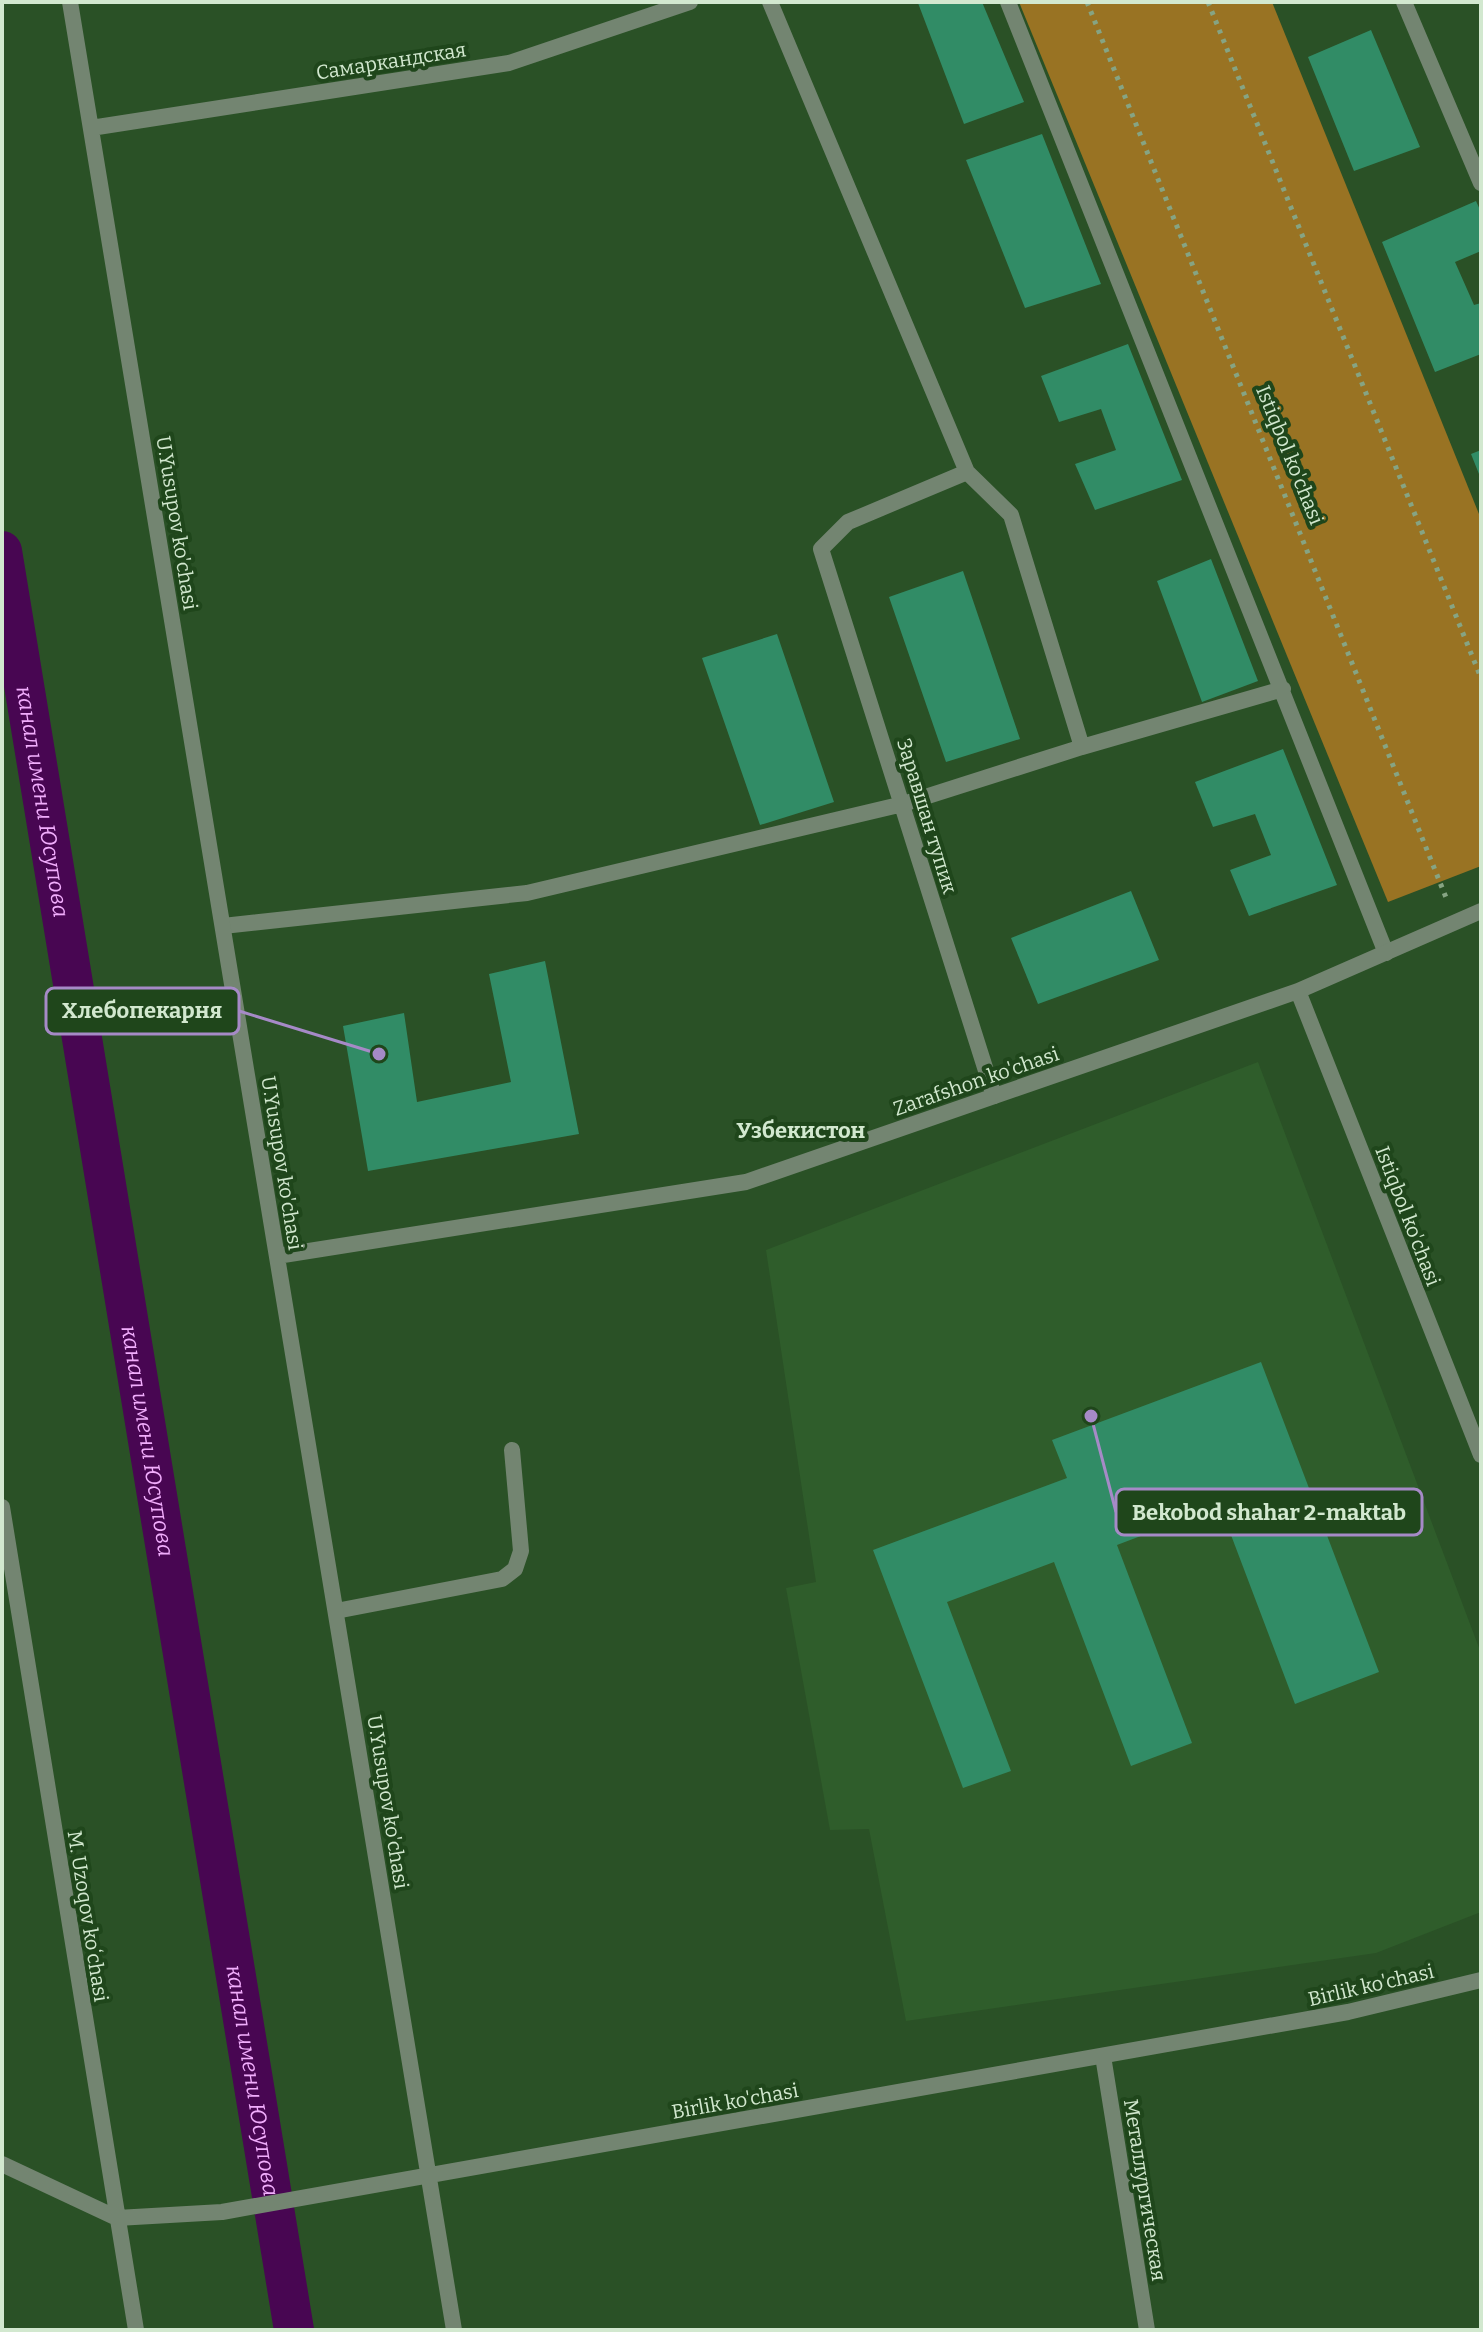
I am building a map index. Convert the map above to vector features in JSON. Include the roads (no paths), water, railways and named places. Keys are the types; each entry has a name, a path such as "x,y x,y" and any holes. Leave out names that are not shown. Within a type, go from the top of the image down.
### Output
{"street":[{"name":"U.Yusupov ko'chasi","path":"70,2 454,2330"},
{"name":"Самаркандская","path":"91,128 509,63 690,2"},
{"path":"770,2 967,472 1011,515 1082,747"},
{"path":"1008,2 1386,953"},
{"path":"1404,2 1481,183"},
{"name":"Заравшан тупик","path":"967,472 848,522 821,549 994,1096"},
{"path":"223,926 527,893 903,804 1082,747 1283,689"},
{"name":"Zarafshon ko'chasi","path":"277,1256 746,1182 1298,991 1481,911"},
{"name":"Istiqbol ko'chasi","path":"1298,991 1481,1455"},
{"path":"336,1611 502,1579 515,1569 521,1551 512,1450"},
{"name":"M. Uzoqov koʻchasi","path":"2,1507 136,2330"},
{"name":"Birlik ko'chasi","path":"2,2164 117,2218 222,2212 1348,2012 1481,1980"},
{"name":"Металлургическая","path":"1103,2056 1147,2330"}],"waterway":[{"name":"канал имени Юсупова","path":"2,551 294,2330"}],"place":[{"name":"Хлебопекарня","path":"379,1054"},
{"name":"Bekobod shahar 2-maktab","path":"1091,1416"}],"district":[{"name":"Узбекистон","path":"801,1130"}]}
